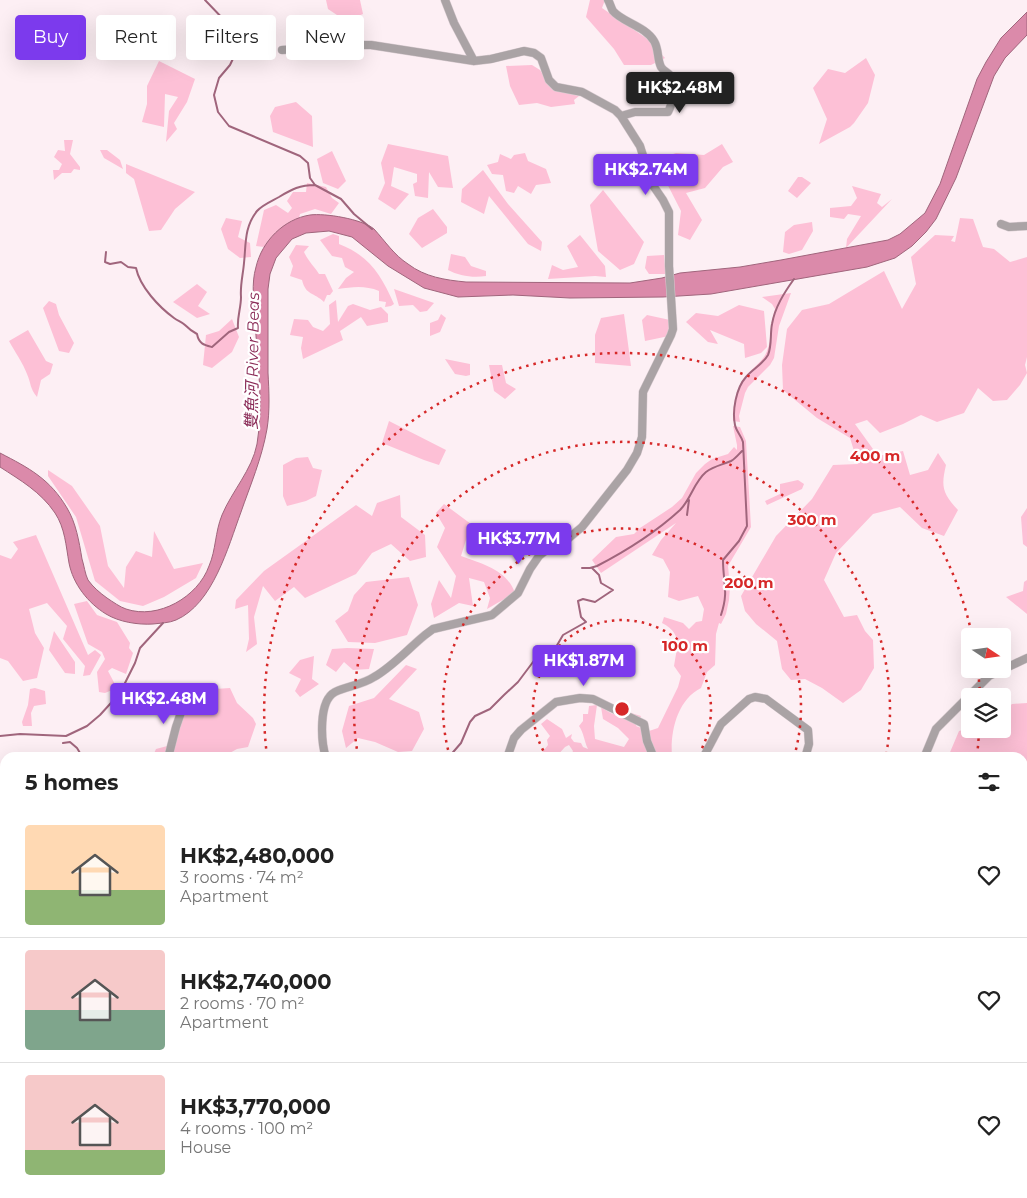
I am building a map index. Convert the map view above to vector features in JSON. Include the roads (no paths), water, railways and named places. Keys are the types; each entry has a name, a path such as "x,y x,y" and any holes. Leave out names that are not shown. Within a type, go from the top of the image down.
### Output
{"street":[{"path":"445,0 454,23 474,61"},
{"path":"608,0 615,13 647,33 654,40 660,65 673,80 668,112 641,112 621,116"},
{"path":"282,50 371,45 474,61 524,51 534,53 541,58 549,80 556,87 582,92 615,110 621,116 640,146 652,184 669,212 669,274 673,321 671,336 643,392 642,437 637,453 627,470 582,527 564,542 539,556 518,593 492,615 433,629 376,676 363,683 330,695 324,708 324,752"},
{"path":"1001,224 1009,227 1027,226"},
{"path":"927,752 936,730 989,676 1027,658"},
{"path":"706,752 721,724 750,699 755,697 766,699 808,730 809,744 807,752"},
{"path":"509,752 514,738 521,730 552,704 588,698 643,723 652,752"},
{"path":"170,752 185,701"}],"waterway":[{"path":"205,0 228,24 238,48 230,65 219,78 214,95 218,112 229,126 300,156 308,163 310,178 315,185 341,199 354,214 372,229"},
{"name":"雙魚河 River Beas","path":"106,252 105,262 110,264 121,262 128,267 136,268 146,289 156,302 174,318 197,334 202,344 212,347 229,332 238,328 246,236 253,217 262,207 288,192 300,187 315,185"},
{"path":"721,615 725,593 723,560 739,541 747,526 743,442 735,425 736,400 743,382 768,355 775,312 783,295 794,279"},
{"path":"582,568 597,566 651,533 680,510 698,481 706,472 731,461 742,451"},
{"path":"687,515 689,500"},
{"path":"453,752 461,743 470,722 475,716 490,709 518,682 536,658 545,656 556,647 563,635 586,622 581,617 578,601 583,599 595,602 613,590 601,583 599,575 592,568"},
{"path":"0,736 20,734 66,736 87,726 120,693 135,663 140,648 163,623"},
{"path":"63,743 70,742 79,752"}]}
